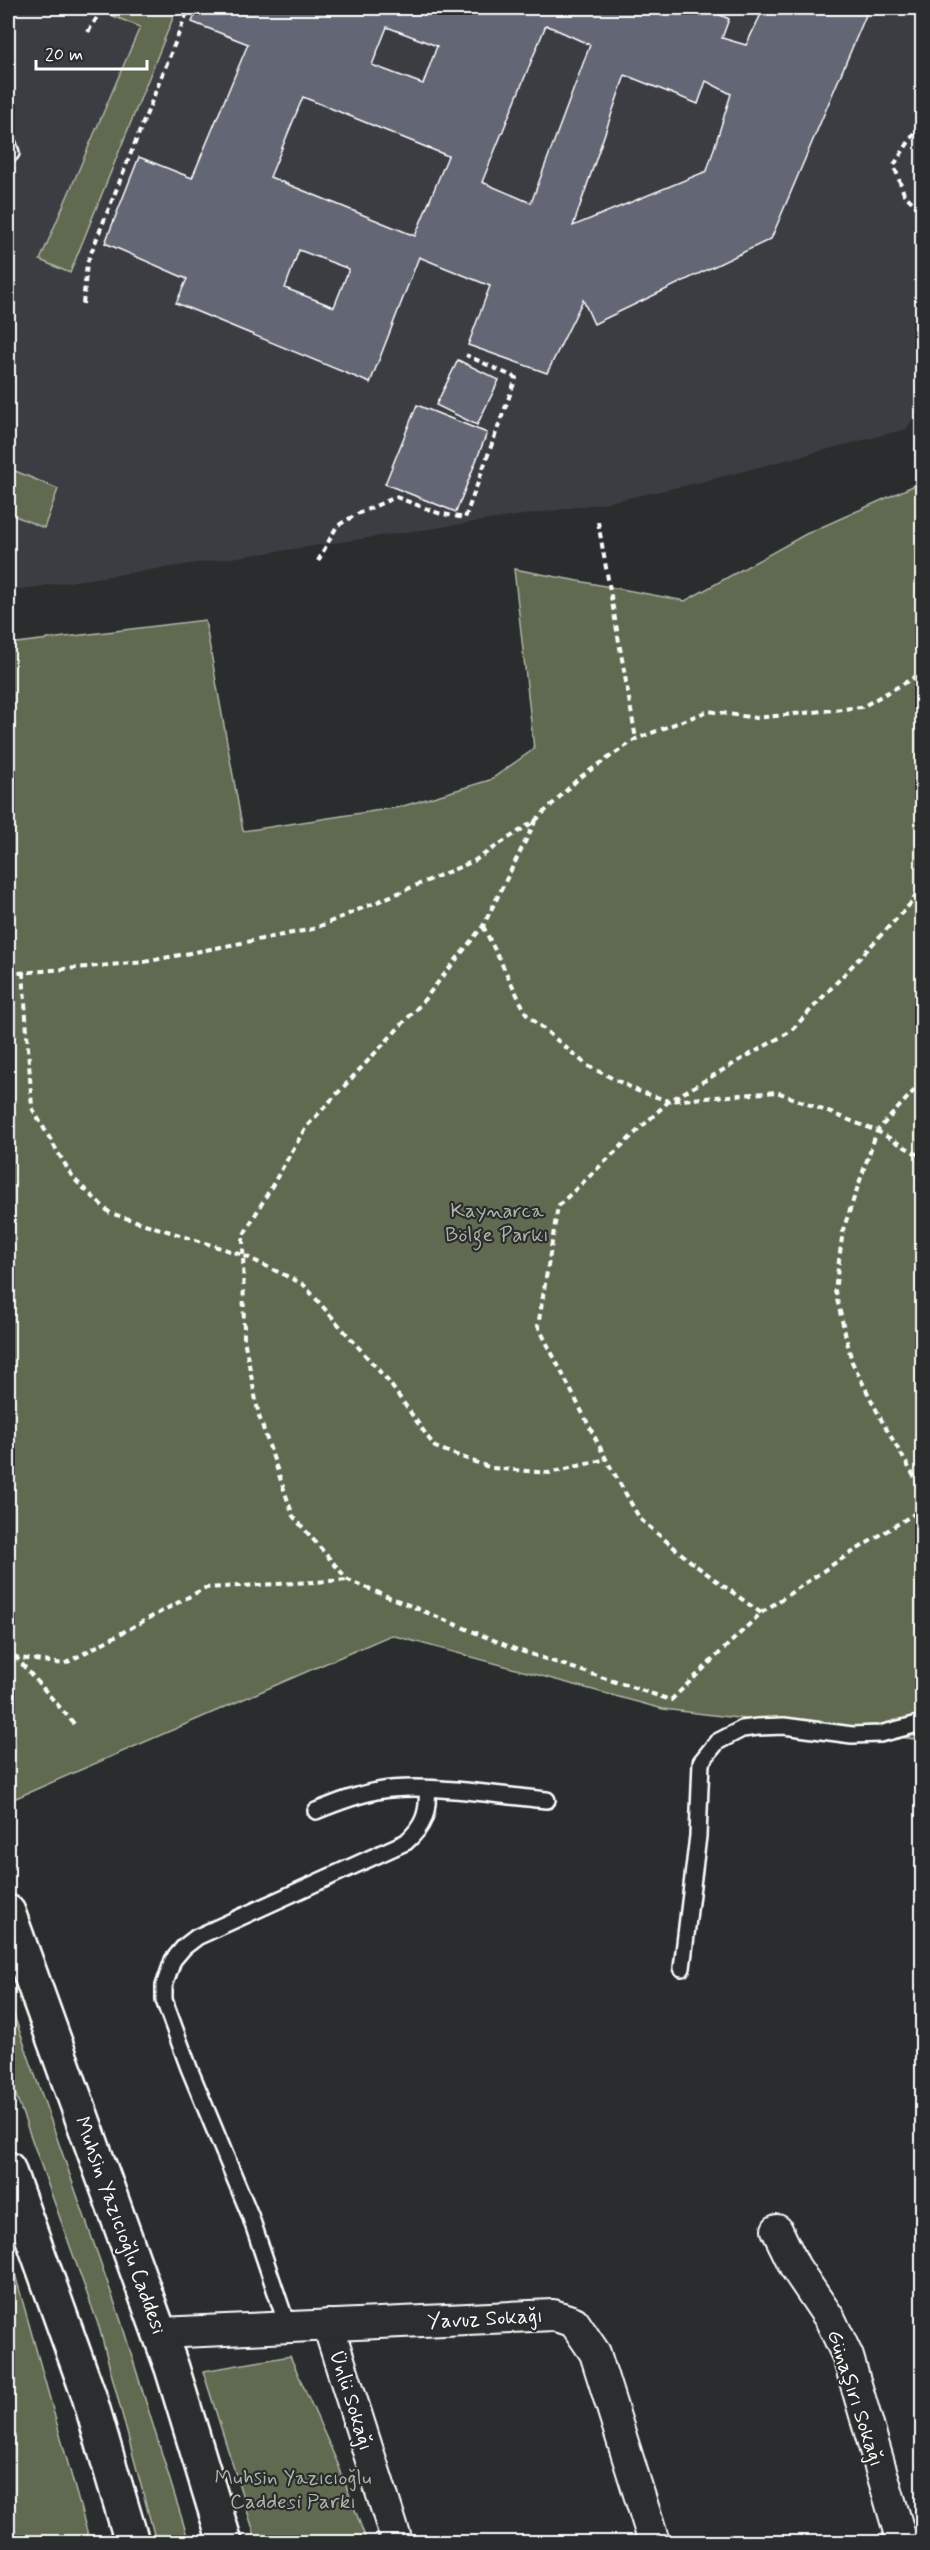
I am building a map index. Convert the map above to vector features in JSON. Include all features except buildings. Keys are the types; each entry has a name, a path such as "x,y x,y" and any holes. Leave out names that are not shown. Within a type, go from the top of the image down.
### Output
{"main road":[{"name":"Muhsin Yazıcıoğlu Caddesi","path":"8,1911 160,2333 225,2542"},
{"path":"8,2169 71,2344 132,2542"}],"street":[{"name":"Günaşırı Sokağı","path":"777,2230 795,2267 830,2319 848,2357 902,2542"},
{"name":"Yavuz Sokağı","path":"160,2333 554,2315 574,2322 595,2354 654,2542"},
{"name":"Ünlü Sokağı","path":"328,2325 397,2542"}],"lane":[{"path":"682,1968 698,1836 701,1762 717,1742 742,1729 758,1727 784,1726 852,1735 880,1734 922,1723"},
{"path":"288,2328 250,2215 189,2068 164,2000 167,1973 173,1960 197,1937 406,1842 418,1832 425,1818 428,1803 427,1789"},
{"path":"316,1811 352,1796 380,1790 427,1789 547,1800"}],"path":[{"path":"88,32 103,8"},
{"path":"83,304 87,263 189,8"},
{"path":"922,131 917,129 894,165 904,194 922,212"},
{"path":"318,561 337,526 357,514 396,497 438,513 465,518 516,378 466,355"},
{"path":"598,522 636,739"},
{"path":"8,974 144,962 313,929 474,861 536,820 579,778 636,739 708,711 756,718 862,707 922,673"},
{"path":"348,1580 293,1516 259,1416 244,1339 243,1236 306,1127 420,1005 483,926 536,820"},
{"path":"761,1613 695,1565 640,1519 606,1459 538,1326 558,1206 669,1101 791,1031 913,902 922,878"},
{"path":"483,926 527,1015 588,1066 638,1091 669,1101 777,1092 877,1131 922,1157"},
{"path":"23,972 32,1108 73,1178 110,1213 243,1255 303,1284 388,1381 435,1447 491,1468 550,1473 606,1459"},
{"path":"922,1082 877,1131 843,1230 835,1291 852,1362 883,1423 922,1490"},
{"path":"13,1657 64,1664 205,1588 348,1580 515,1649 671,1700 761,1613 835,1563 922,1509"},
{"path":"8,1648 13,1657 77,1727"}],"shaded area":[{"path":"8,8 922,8 922,405 906,429 697,483 604,503 8,591"}],"green space":[{"path":"94,8 177,8 70,273 40,260 140,27"},
{"path":"8,468 58,489 44,528 8,513"},
{"name":"Kaynarca Bölge Parkı","path":"922,482 922,1740 663,1709 391,1635 9,1801 8,644 205,620 243,831 400,807 490,780 534,749 514,569 685,601 806,534"},
{"path":"8,1998 121,2321 189,2542 156,2542 99,2327 8,2073"},
{"path":"8,2249 90,2542 8,2542"},
{"name":"Muhsin Yazıcıoğlu Caddesi Parkı","path":"290,2356 338,2464 367,2542 257,2542 203,2371"}]}
